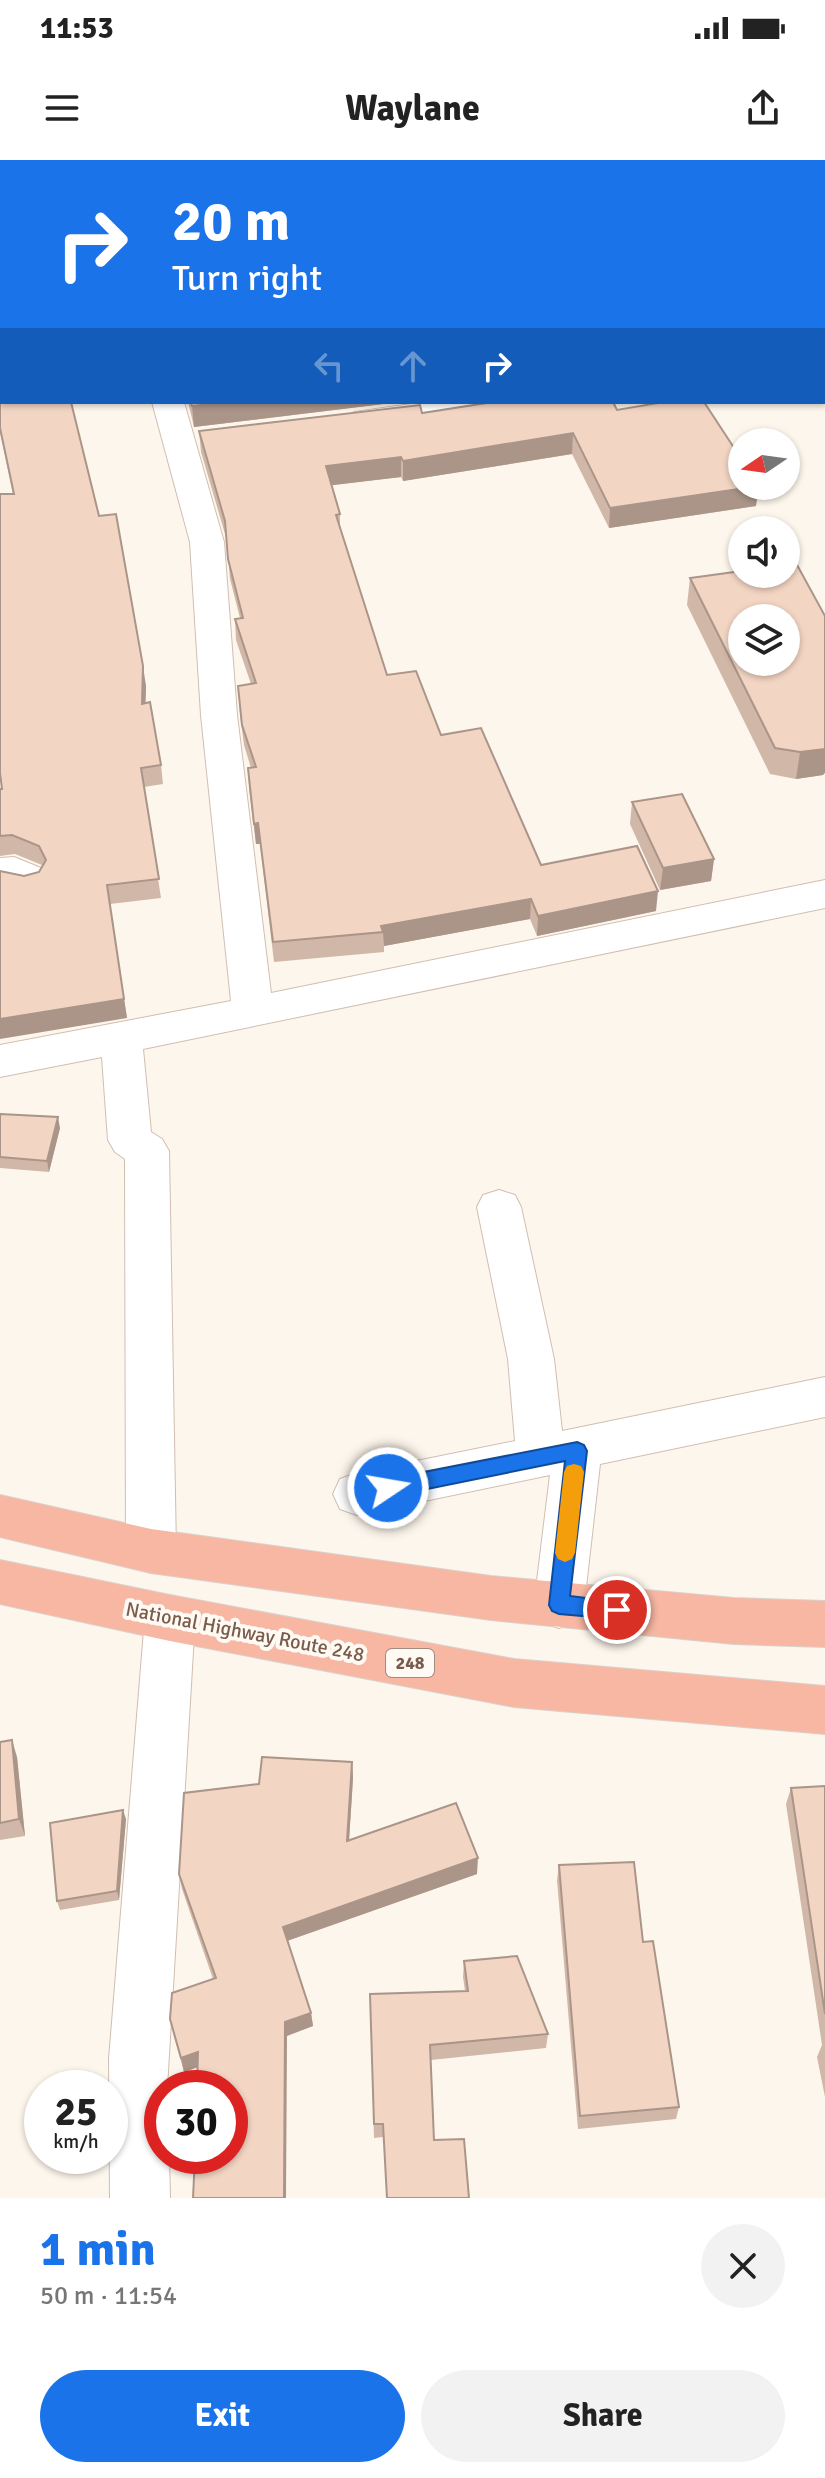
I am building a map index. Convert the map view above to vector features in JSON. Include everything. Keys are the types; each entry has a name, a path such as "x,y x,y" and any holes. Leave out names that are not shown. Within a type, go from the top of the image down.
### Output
{"highway":[{"path":"0,1516 151,1551 491,1598 734,1621 825,1624"},
{"name":"National Highway Route 248","path":"0,1582 170,1618 514,1683 825,1710"}],"street":[{"path":"169,404 195,439 207,542 219,715 253,1012"},
{"path":"335,422 488,404"},
{"path":"0,1061 825,894"},
{"path":"121,1038 130,1140 147,1151 151,1551"},
{"path":"499,1207 531,1359 559,1454 559,1605"},
{"path":"357,1494 825,1397"},
{"path":"140,2198 138,2059 170,1618"}],"building":[{"path":"0,404 71,404 99,516 116,514 143,666 142,704 150,702 161,765 141,768 159,879 107,885 124,999 0,1019 0,871 24,876 39,872 46,860 39,846 12,835 0,836 0,494 14,494 0,428"},
{"path":"480,404 614,404 617,410 652,404 705,404 728,439 728,491 610,508 573,433 403,461 401,457 326,466 340,514 336,515 387,675 416,671 441,735 481,728 541,865 637,846 658,891 538,916 531,899 381,926 383,932 273,942 248,768 256,767 242,725 238,686 256,683 235,619 243,618 228,559 225,521 199,431 420,405 422,413"},
{"path":"800,570 825,616 825,749 800,752 775,748 739,676 800,676 800,604 728,604 728,654 690,578 728,573 728,588 800,588"},
{"path":"682,794 714,859 663,868 632,802"},
{"path":"0,1114 58,1117 47,1161 0,1157"},
{"path":"12,1740 19,1819 0,1823 0,1742"},
{"path":"262,1757 352,1762 347,1841 456,1803 478,1858 283,1927 311,2013 285,2022 284,2198 193,2198 194,2174 248,2174 248,2070 198,2070 198,2052 181,2058 170,2019 172,1993 216,1978 179,1874 184,1793 259,1784"},
{"path":"825,1786 825,2014 791,1788"},
{"path":"123,1810 117,1891 57,1901 50,1823"},
{"path":"634,1862 643,1942 653,1941 679,2107 580,2116 559,1865"},
{"path":"517,1956 548,2034 430,2045 434,2140 464,2139 469,2198 387,2198 383,2124 374,2124 370,1994 468,1991 464,1961"}],"slow traffic":[{"path":"565,1553 574,1472"}],"route":[{"path":"388,1488 577,1451 559,1605 617,1610"}]}
